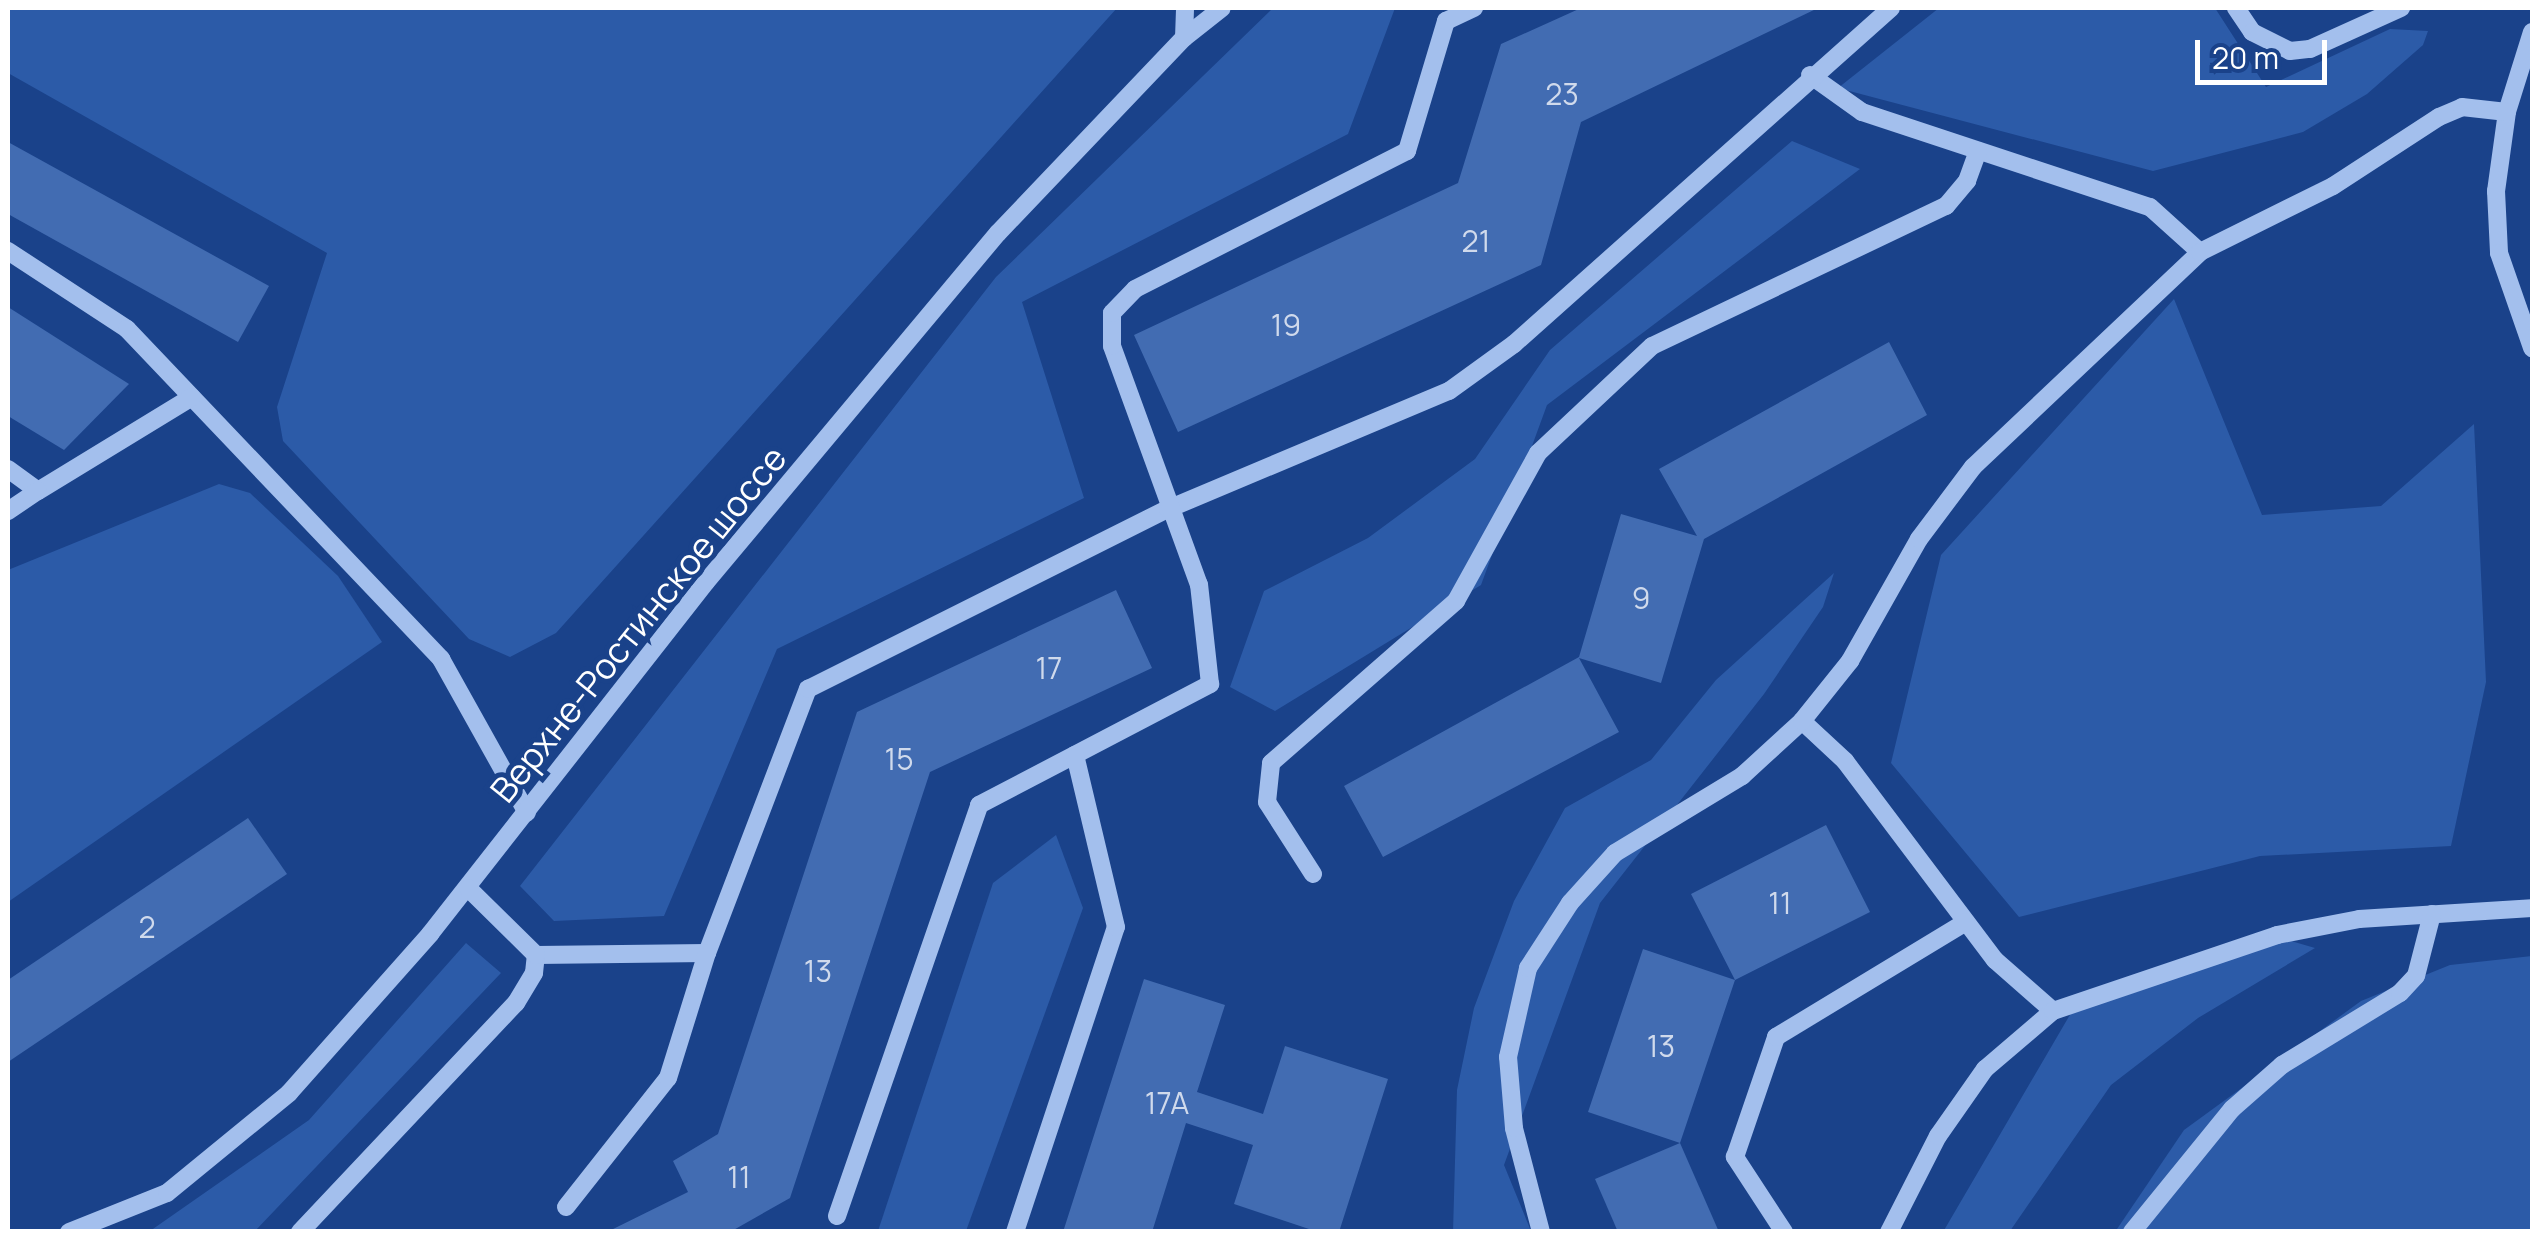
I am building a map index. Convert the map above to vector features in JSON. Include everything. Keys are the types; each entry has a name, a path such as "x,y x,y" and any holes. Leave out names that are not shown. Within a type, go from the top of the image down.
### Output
{"street":[{"path":"1184,38 1185,8"},
{"name":"Верхне-Ростинское шоссе","path":"68,1232 167,1193 277,1104 468,888 706,582 998,233 1184,38 1222,8"},
{"path":"837,1216 979,805 1210,684 1199,585 1168,509 1112,346 1112,313 1135,289 1407,150 1446,21 1474,8"},
{"path":"566,1207 668,1078 708,953 808,689 1168,509 1449,391 1514,344 1810,75 1891,8"},
{"path":"2236,8 2252,32 2290,51 2310,49 2401,8"},
{"path":"2532,32 2507,112 2496,191 2499,253 2532,348"},
{"path":"1810,75 1862,112 2150,207 2200,252"},
{"path":"1541,1232 1514,1128 1508,1057 1528,968 1615,853 1742,776 1802,722 1850,661 1919,539 1973,467 2200,252 2333,186 2440,117 2462,107 2507,112"},
{"path":"1313,874 1267,802 1271,763 1456,601 1538,453 1652,346 1946,206 1967,180 1978,151"},
{"path":"8,251 127,329 441,659 526,813"},
{"path":"8,510 192,397"},
{"path":"8,470 38,491"},
{"path":"1802,722 1845,762 1995,960 2052,1011"},
{"path":"1016,1232 1116,927 1075,755"},
{"path":"468,888 536,955 708,953"},
{"path":"1889,1232 1938,1136 1985,1069 2052,1011 2277,935 2432,914 2532,908"},
{"path":"2132,1232 2232,1108 2282,1064 2400,993 2416,976 2432,914"},
{"path":"1784,1232 1734,1157 1776,1038 1966,922"},
{"path":"300,1232 516,1003 534,973 536,955"}],"shaded area":[{"path":"8,8 1117,8 556,633 510,657 469,639 283,441 277,407 327,253 8,73"},
{"path":"1273,8 1395,8 1348,134 1022,302 1084,498 777,649 664,916 554,921 520,886 996,277"},
{"path":"1939,8 2215,8 2266,87 2390,29 2428,31 2423,45 2367,94 2303,132 2153,171 1838,88"},
{"path":"1792,141 1860,169 1547,405 1481,585 1275,711 1230,687 1264,591 1368,538 1475,459 1550,350"},
{"path":"2174,299 2262,515 2381,506 2474,424 2486,682 2451,846 2260,856 2019,917 1891,763 1941,555"},
{"path":"219,484 250,493 338,576 382,642 8,902 8,570"},
{"path":"1834,573 1823,607 1764,694 1600,903 1504,1165 1531,1231 1453,1232 1457,1090 1474,1008 1514,901 1565,808 1651,760 1716,680"},
{"path":"1056,835 1083,908 966,1231 878,1231 993,883"},
{"path":"2270,935 2315,948 2198,1018 2111,1085 2010,1231 1943,1232 2078,1001"},
{"path":"466,943 501,973 255,1231 150,1231 309,1120"},
{"path":"2532,956 2532,1231 2115,1232 2184,1130 2361,1001 2450,965"}],"building":[{"path":"1581,8 1818,8 1581,122 1541,265 1178,432 1134,335 1458,183 1501,44"},
{"path":"8,142 269,286 238,342 8,214"},
{"path":"8,307 129,384 64,450 8,416"},
{"path":"1889,342 1927,415 1704,539 1661,683 1579,658 1619,732 1383,857 1344,786 1579,657 1621,514 1697,536 1659,469"},
{"path":"1116,590 1152,668 930,772 790,1198 730,1232 607,1232 688,1192 673,1161 718,1134 857,712"},
{"path":"248,818 287,874 8,1062 8,980"},
{"path":"1826,825 1870,912 1735,980 1691,894"},
{"path":"1643,949 1735,980 1680,1143 1588,1112"},
{"path":"1144,979 1225,1005 1197,1092 1263,1114 1285,1046 1388,1079 1339,1232 1318,1232 1234,1204 1253,1145 1186,1123 1152,1232 1063,1232"},
{"path":"1680,1143 1719,1232 1618,1232 1595,1179"}]}
